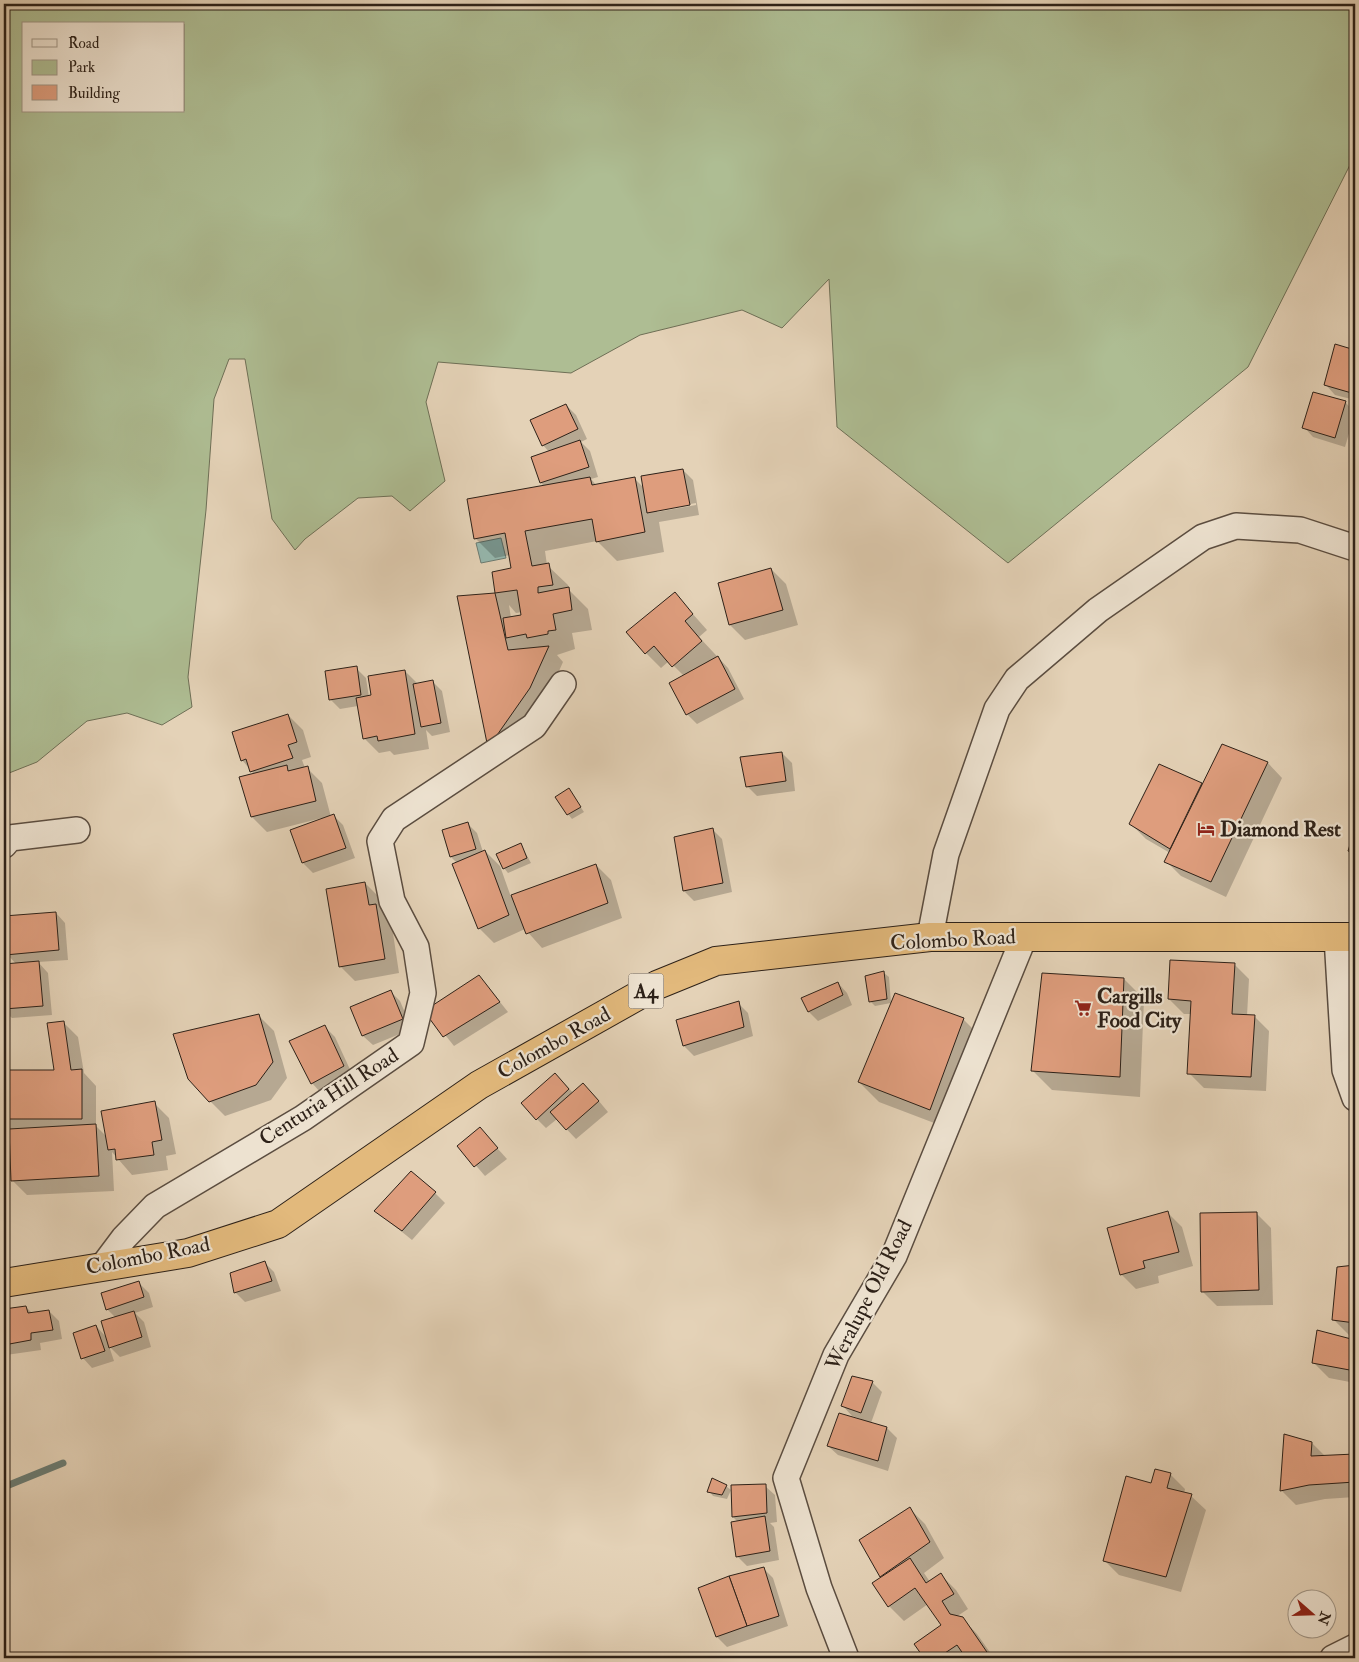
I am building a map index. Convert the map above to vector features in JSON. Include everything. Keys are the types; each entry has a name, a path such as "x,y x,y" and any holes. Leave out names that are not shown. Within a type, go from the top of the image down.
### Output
{"highway":[{"name":"Colombo Road","path":"4,1283 188,1252 278,1224 479,1085 657,985 716,962 930,938 1024,936 1346,937"}],"street":[{"path":"930,938 946,854 997,708 1017,679 1098,610 1203,537 1236,526 1300,530 1355,548"},
{"name":"Centuria Hill Road","path":"103,1266 124,1238 155,1206 302,1118 411,1043 423,993 416,947 392,901 380,841 394,819 534,726 563,684"},
{"path":"4,845 10,838 77,830"},
{"name":"Weralupe Old Road","path":"846,1658 819,1588 786,1478 836,1355 894,1256 1024,936"},
{"path":"1346,937 1345,1070 1355,1098"},
{"path":"1333,1658 1355,1647"}],"green space":[{"path":"4,4 1355,4 1355,155 1248,367 1008,563 837,427 829,279 782,328 742,310 640,335 571,373 438,362 426,402 445,481 410,511 392,496 358,498 305,539 295,550 272,519 245,359 229,359 214,399 206,510 188,677 192,707 162,725 127,713 87,721 37,762 4,775"}],"water":[{"path":"501,538 506,558 481,563 476,543"}],"building":[{"path":"1335,344 1355,350 1355,394 1324,385"},
{"path":"1313,392 1346,401 1335,438 1302,428"},
{"path":"566,404 578,429 542,446 530,420"},
{"path":"580,440 589,467 540,483 531,457"},
{"path":"683,469 690,505 647,513 641,476"},
{"path":"590,477 592,485 635,477 645,532 596,542 592,519 525,531 532,566 549,563 553,585 538,587 538,593 569,587 572,610 553,614 556,630 548,631 548,634 527,638 526,634 506,638 503,618 521,615 517,590 495,593 492,572 511,568 505,533 474,539 467,499"},
{"path":"771,568 783,610 729,625 718,583"},
{"path":"675,592 693,614 685,621 702,641 672,667 654,646 645,654 626,632"},
{"path":"495,593 508,650 549,646 530,688 488,748 457,596"},
{"path":"718,656 735,689 686,715 669,683"},
{"path":"357,666 361,695 329,700 325,671"},
{"path":"405,670 415,734 378,741 377,736 363,739 356,698 371,695 368,676"},
{"path":"433,680 441,723 421,727 413,684"},
{"path":"288,714 297,742 288,745 293,758 250,772 246,759 241,761 232,732"},
{"path":"1222,744 1268,762 1211,882 1164,862"},
{"path":"782,752 786,781 746,787 740,757"},
{"path":"1159,764 1202,783 1170,849 1129,824"},
{"path":"287,765 288,771 308,766 316,801 251,817 239,777"},
{"path":"569,788 581,807 567,815 555,797"},
{"path":"334,814 346,848 302,863 290,830"},
{"path":"468,822 476,849 450,857 442,830"},
{"path":"713,828 723,883 683,891 674,837"},
{"path":"1355,828 1355,854 1348,851"},
{"path":"521,843 527,858 503,869 496,854"},
{"path":"485,850 509,915 478,929 452,864"},
{"path":"596,864 608,903 526,934 511,895"},
{"path":"365,882 369,905 376,904 385,959 339,967 326,889"},
{"path":"56,912 59,950 5,955 4,916"},
{"path":"1170,960 1235,963 1232,1014 1255,1015 1251,1077 1187,1074 1191,1001 1168,999"},
{"path":"39,961 43,1006 4,1009 4,964"},
{"path":"884,971 887,999 869,1002 865,976"},
{"path":"1042,973 1124,978 1120,1077 1031,1071"},
{"path":"479,975 500,1002 443,1037 424,1011"},
{"path":"838,982 843,995 808,1012 801,998"},
{"path":"391,990 403,1019 362,1036 350,1007"},
{"path":"895,993 964,1018 930,1110 858,1082"},
{"path":"739,1001 744,1027 683,1046 676,1020"},
{"path":"259,1014 273,1062 256,1085 209,1102 188,1079 173,1034"},
{"path":"64,1021 71,1070 82,1069 82,1119 4,1119 4,1070 54,1070 47,1023"},
{"path":"325,1025 344,1066 311,1084 289,1041"},
{"path":"555,1073 569,1089 536,1120 521,1103"},
{"path":"583,1083 599,1101 566,1130 550,1112"},
{"path":"155,1101 162,1140 152,1142 154,1155 116,1160 115,1149 108,1150 101,1111"},
{"path":"96,1124 99,1176 11,1181 9,1129"},
{"path":"480,1127 498,1148 474,1167 457,1146"},
{"path":"411,1171 436,1192 402,1231 374,1211"},
{"path":"1168,1211 1179,1252 1143,1261 1145,1268 1120,1275 1107,1228"},
{"path":"1257,1212 1259,1290 1201,1292 1200,1213"},
{"path":"265,1261 272,1281 234,1293 230,1273"},
{"path":"1355,1265 1355,1323 1332,1320 1337,1267"},
{"path":"139,1281 144,1297 106,1310 101,1293"},
{"path":"26,1306 28,1313 49,1310 53,1330 31,1333 31,1340 4,1345 4,1309"},
{"path":"134,1311 142,1337 109,1348 101,1321"},
{"path":"96,1325 105,1351 81,1359 73,1333"},
{"path":"1317,1330 1355,1340 1355,1371 1312,1363"},
{"path":"852,1376 873,1381 861,1413 841,1406"},
{"path":"839,1413 887,1427 878,1461 827,1446"},
{"path":"1284,1434 1312,1442 1311,1456 1355,1454 1355,1482 1309,1485 1280,1491"},
{"path":"1155,1469 1171,1473 1167,1488 1192,1494 1166,1577 1103,1561 1126,1476 1151,1483"},
{"path":"712,1478 727,1485 722,1495 707,1492"},
{"path":"766,1484 767,1513 732,1517 731,1485"},
{"path":"910,1507 930,1542 880,1577 859,1540"},
{"path":"765,1516 770,1551 736,1557 731,1522"},
{"path":"910,1558 926,1583 941,1573 954,1594 942,1601 950,1614 963,1617 991,1658 966,1658 957,1645 945,1653 949,1658 924,1658 914,1644 941,1625 915,1588 888,1607 872,1583"},
{"path":"764,1567 779,1616 747,1626 729,1576"},
{"path":"729,1576 747,1626 716,1637 698,1588"}],"waterway":[{"path":"4,1487 63,1463"}],"place":[{"name":"Diamond Rest","path":"1206,829"},
{"name":"Cargills Food City","path":"1083,1008"}]}
